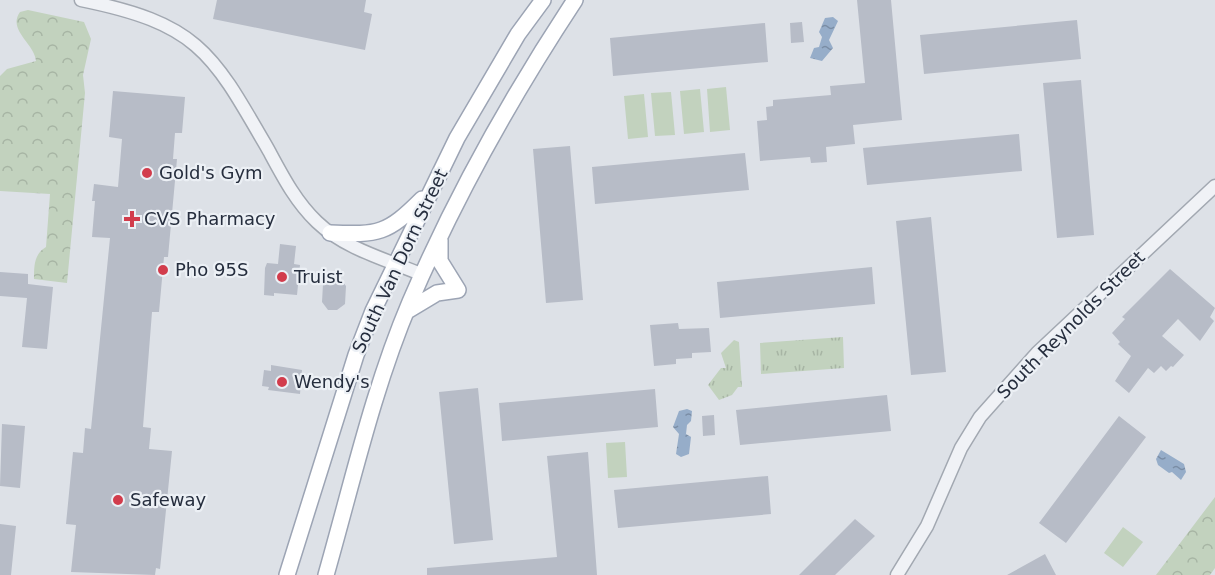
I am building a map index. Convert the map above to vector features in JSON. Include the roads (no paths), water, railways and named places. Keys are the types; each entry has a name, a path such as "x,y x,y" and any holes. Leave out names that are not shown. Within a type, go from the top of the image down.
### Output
{"main road":[{"name":"South Van Dorn Street","path":"287,575 356,355 373,310 472,112 518,34 543,0"},
{"name":"South Van Dorn Street","path":"326,575 381,385 407,310 441,234 480,157 575,0"},
{"path":"330,232 362,234 386,230 402,219 431,191"},
{"path":"407,310 437,293 458,290 440,261 441,234"}],"street":[{"path":"81,0 152,18 178,32 201,49 236,92 296,198 330,232 423,275"},
{"name":"South Reynolds Street","path":"897,575 927,526 961,448 980,417 1037,353 1215,186"}],"water":[{"path":"833,17 838,21 829,40 833,48 822,61 810,58 814,48 819,47 822,37 819,32 825,18"},
{"path":"687,409 692,411 686,434 691,437 689,454 681,457 676,454 679,434 673,427 679,411"},
{"path":"1161,450 1184,464 1186,472 1181,480 1158,465 1156,459"}],"place":[{"name":"Gold's Gym","path":"147,173"},
{"name":"CVS Pharmacy","path":"132,219"},
{"name":"Pho 95S","path":"163,270"},
{"name":"Truist","path":"282,277"},
{"name":"Wendy's","path":"282,382"},
{"name":"Safeway","path":"118,500"}]}
